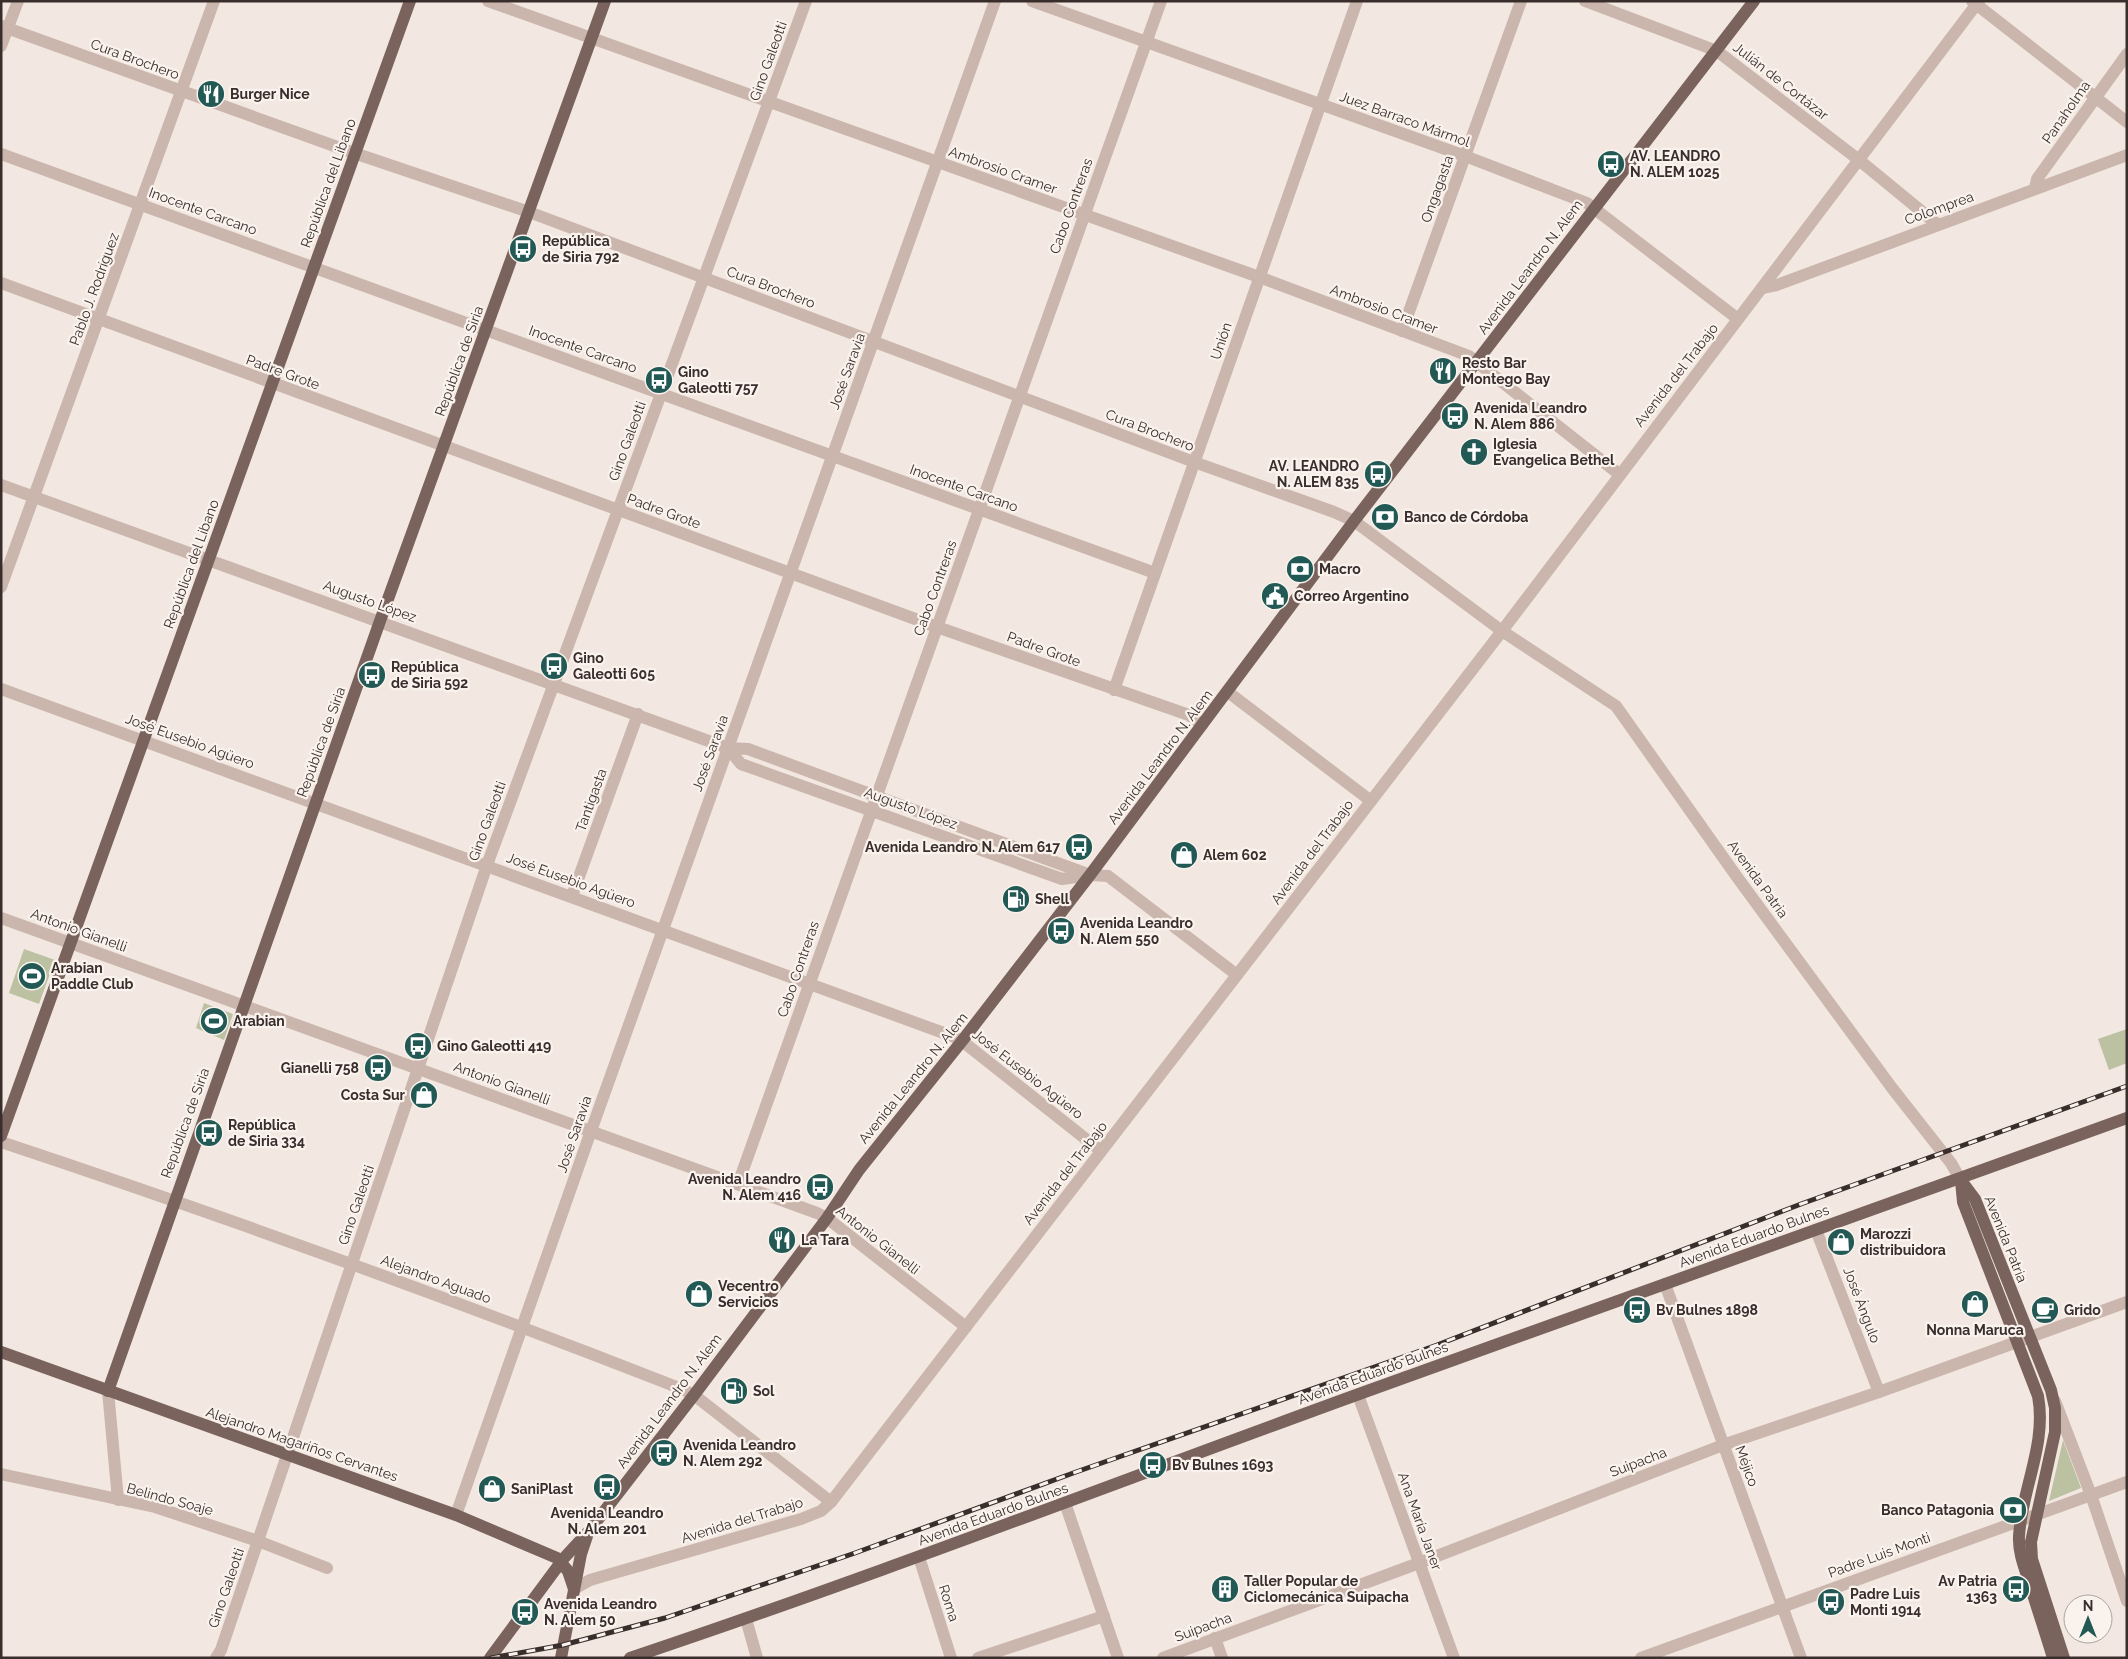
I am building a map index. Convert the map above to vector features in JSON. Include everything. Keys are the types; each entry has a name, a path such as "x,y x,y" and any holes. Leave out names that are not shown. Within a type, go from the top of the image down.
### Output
{"main road":[{"name":"República del Libano","path":"1,1136 410,1"},
{"name":"República de Siria","path":"108,1391 174,1199 380,621 605,1"},
{"name":"Avenida Leandro N. Alem","path":"490,1658 562,1561 589,1531 694,1395 827,1218 858,1170 962,1041 1090,875 1354,521 1754,1"},
{"name":"Avenida Eduardo Bulnes","path":"630,1658 919,1557 1358,1395 2127,1118"},
{"name":"Avenida Patria","path":"1960,1179 1975,1199 2051,1390 2056,1421 2031,1542 2032,1559 2064,1658"},
{"name":"Avenida Patria","path":"1960,1179 1964,1202 2038,1396 2041,1411 2039,1438 2020,1520 2020,1553 2053,1658"},
{"name":"Alejandro Magariños Cervantes","path":"1,1352 456,1515 546,1552 562,1561"},
{"name":"Avenida Leandro N. Alem","path":"561,1658 581,1554 589,1531"},
{"path":"562,1561 568,1571 574,1589"}],"street":[{"path":"1,46 4,27 18,1"},
{"name":"Pablo J. Rodríguez","path":"1,587 214,1"},
{"name":"Ambrosio Cramer","path":"488,1 1259,278 1469,356 1619,474"},
{"name":"Gino Galeotti","path":"216,1658 221,1650 487,865 806,1"},
{"name":"José Saravia","path":"456,1515 591,1131 995,1"},
{"name":"Juez Barraco Mármol","path":"1032,1 1465,156 1595,207 1738,318"},
{"name":"Cabo Contreras","path":"738,1184 870,809 1161,1"},
{"name":"Unión","path":"1114,690 1357,1"},
{"name":"Ongagasta","path":"1402,332 1521,1"},
{"name":"Julián de Cortázar","path":"1585,1 1717,50 1859,160 1937,224"},
{"path":"1976,2 2127,122"},
{"name":"Avenida del Trabajo","path":"574,1589 590,1580 801,1519 821,1511 831,1502 1502,630 1859,160 1976,2"},
{"name":"Cura Brochero","path":"4,27 354,153 529,212 1194,462 1334,512 1354,521 1502,630"},
{"name":"Panaholma","path":"2035,189 2037,179 2094,97 2127,54"},
{"name":"Inocente Carcano","path":"1,154 1155,573"},
{"name":"Colomprea","path":"1762,288 1777,285 2127,155"},
{"name":"Padre Grote","path":"1,283 790,574 1189,715 1202,725"},
{"name":"Augusto López","path":"1,485 728,748 748,749 1090,875"},
{"name":"Avenida Patria","path":"1502,630 1611,701 1621,711 1737,877 1892,1088 1951,1163 1960,1179"},
{"name":"José Eusebio Agüero","path":"1,689 663,929 962,1041 1101,1151"},
{"path":"1228,692 1370,801"},
{"name":"Tantigasta","path":"572,896 638,714"},
{"name":"Augusto López","path":"728,748 741,764 1062,879 1090,875 1108,876 1237,975"},
{"name":"Antonio Gianelli","path":"1,918 738,1184 827,1218 966,1327"},
{"name":"Alejandro Aguado","path":"1,1142 174,1199 522,1327 694,1395 831,1502"},
{"name":"José Ángulo","path":"1816,1230 1879,1392"},
{"name":"Méjico","path":"1665,1284 1801,1658"},
{"name":"Suipacha","path":"1163,1658 1723,1446 2017,1343 2127,1302"},
{"path":"2051,1390 2091,1495 2127,1601"},
{"name":"República de Siria","path":"108,1391 118,1500"},
{"name":"Ana María Janer","path":"1358,1395 1454,1658"},
{"path":"2039,1438 2054,1436 2070,1441"},
{"name":"Belindo Soaje","path":"1,1474 155,1507 258,1541 327,1568"},
{"name":"Padre Luis Monti","path":"1641,1658 2127,1482"},
{"path":"1065,1504 1118,1658"},
{"name":"Roma","path":"919,1557 951,1658"},
{"path":"978,1658 1104,1616"},
{"path":"746,1619 757,1658"},
{"path":"1215,1638 1222,1658"}],"green space":[{"name":"Arabian Paddle Club","path":"24,949 55,960 39,1004 9,993"},
{"name":"Arabian","path":"204,1003 233,1014 224,1040 196,1028"},
{"path":"2127,1029 2127,1063 2109,1070 2098,1039"},
{"path":"2063,1440 2081,1488 2049,1501"}],"railway":[{"path":"491,1658 563,1645 665,1618 855,1553 1076,1472 1437,1345 1801,1204 2127,1086"}],"place":[{"name":"Burger Nice","path":"211,94"},
{"name":"AV. LEANDRO N. ALEM 1025","path":"1611,164"},
{"name":"República de Siria 792","path":"523,249"},
{"name":"Resto Bar Montego Bay","path":"1443,371"},
{"name":"Gino Galeotti 757","path":"659,380"},
{"name":"Avenida Leandro N. Alem 886","path":"1455,416"},
{"name":"Iglesia Evangelica Bethel","path":"1474,452"},
{"name":"AV. LEANDRO N. ALEM 835","path":"1378,474"},
{"name":"Banco de Córdoba","path":"1385,517"},
{"name":"Macro","path":"1300,569"},
{"name":"Correo Argentino","path":"1275,596"},
{"name":"Gino Galeotti 605","path":"554,666"},
{"name":"República de Siria 592","path":"372,675"},
{"name":"Avenida Leandro N. Alem 617","path":"1079,847"},
{"name":"Alem 602","path":"1184,855"},
{"name":"Shell","path":"1016,899"},
{"name":"Avenida Leandro N. Alem 550","path":"1061,931"},
{"name":"Arabian Paddle Club","path":"32,976"},
{"name":"Arabian","path":"214,1021"},
{"name":"Gino Galeotti 419","path":"418,1046"},
{"name":"Gianelli 758","path":"378,1068"},
{"name":"Costa Sur","path":"424,1095"},
{"name":"República de Siria 334","path":"209,1133"},
{"name":"Avenida Leandro N. Alem 416","path":"820,1187"},
{"name":"La Tara","path":"782,1240"},
{"name":"Marozzi distribuidora","path":"1841,1242"},
{"name":"Vecentro Servicios","path":"699,1294"},
{"name":"Nonna Maruca","path":"1975,1304"},
{"name":"Bv Bulnes 1898","path":"1637,1310"},
{"name":"Grido","path":"2045,1310"},
{"name":"Sol","path":"734,1391"},
{"name":"Avenida Leandro N. Alem 292","path":"664,1453"},
{"name":"Bv Bulnes 1693","path":"1153,1465"},
{"name":"Avenida Leandro N. Alem 201","path":"607,1487"},
{"name":"SaniPlast","path":"492,1489"},
{"name":"Banco Patagonia","path":"2013,1510"},
{"name":"Taller Popular de Ciclomecánica Suipacha","path":"1225,1589"},
{"name":"Av Patria 1363","path":"2016,1589"},
{"name":"Padre Luis Monti 1914","path":"1831,1602"},
{"name":"Avenida Leandro N. Alem 50","path":"525,1612"}]}
